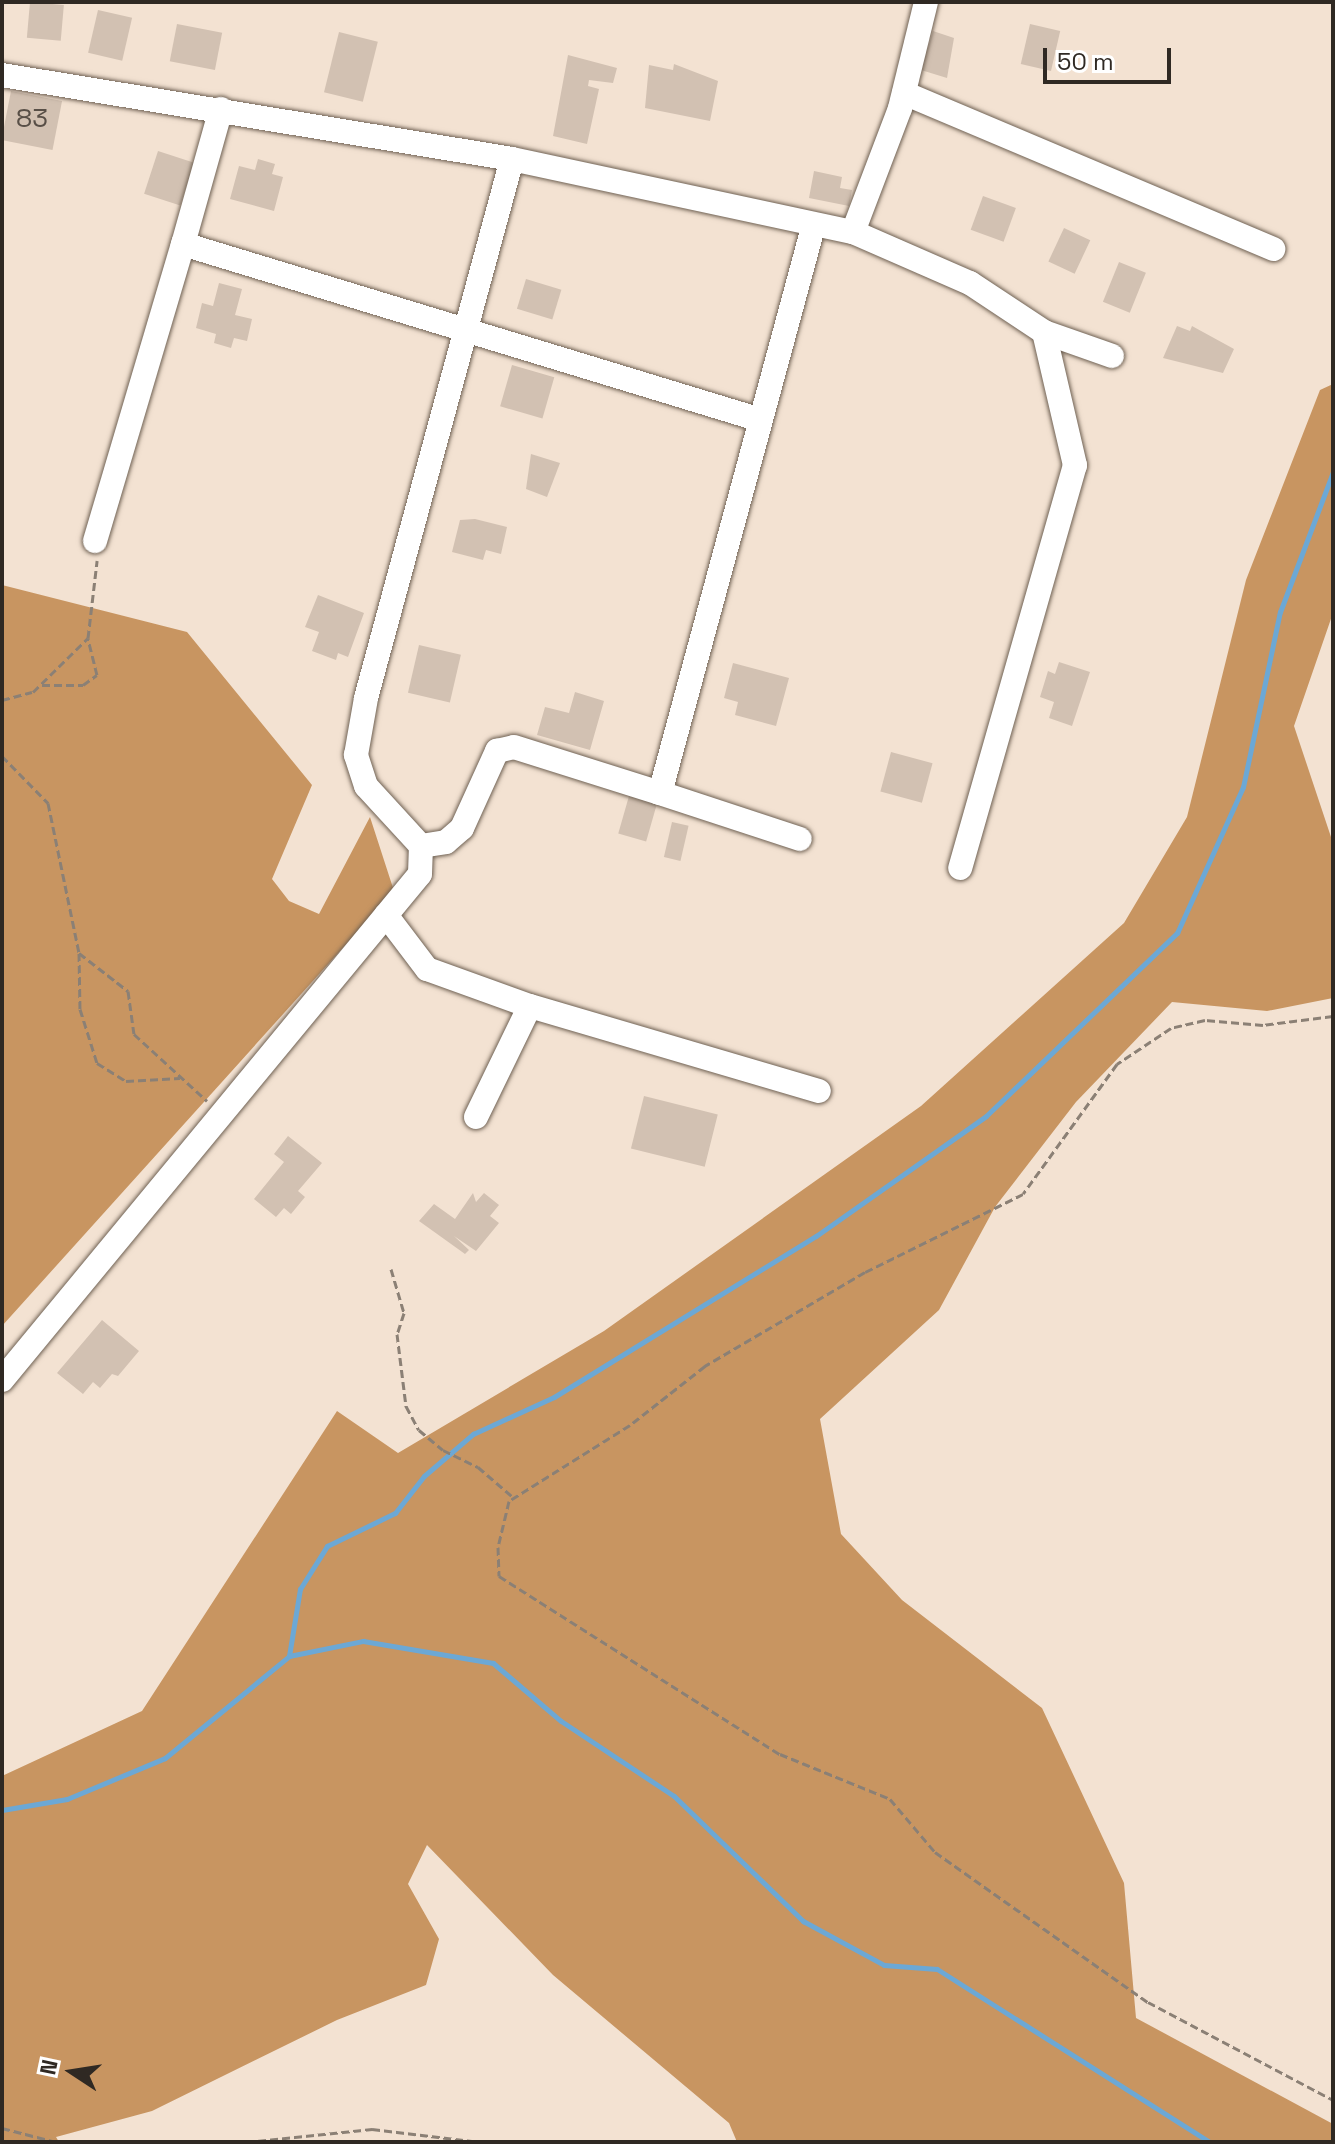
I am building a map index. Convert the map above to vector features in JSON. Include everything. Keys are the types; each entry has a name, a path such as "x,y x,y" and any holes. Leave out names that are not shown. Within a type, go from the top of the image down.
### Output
{"lane":[{"path":"853,232 904,93 926,2"},
{"path":"2,75 512,159 853,232 970,283 1044,332 1112,356"},
{"path":"904,93 1273,249"},
{"path":"95,541 221,109"},
{"path":"2,1380 420,874 421,846 366,786 356,755 512,159"},
{"path":"660,793 814,224"},
{"path":"183,244 761,420"},
{"path":"960,868 1075,465 1044,332"},
{"path":"421,846 446,842 462,828 497,751 514,747 800,839"},
{"path":"386,915 427,969 530,1006 819,1091"},
{"path":"476,1117 530,1006"}],"path":[{"path":"2,700 33,692 44,683 83,685 97,675 88,638 99,582 95,541"},
{"path":"33,692 88,638"},
{"path":"2,756 48,803 79,953 80,1009 97,1063 126,1081 182,1078"},
{"path":"79,953 128,991 134,1034 210,1103"},
{"path":"1333,1016 1263,1025 1205,1020 1171,1028 1117,1064 1023,1194 865,1272 705,1366 630,1425 514,1498 498,1547 499,1576 780,1754 890,1799 935,1852 1148,2002 1333,2100"},
{"path":"391,1269 404,1313 397,1334 406,1406 419,1430 456,1459 478,1467 514,1498"},
{"path":"2,2128 56,2142"},
{"path":"246,2142 372,2129 480,2142"}],"shaded area":[{"path":"1333,384 1333,613 1294,726 1333,843 1333,998 1267,1011 1172,1002 1076,1102 995,1207 939,1310 820,1419 841,1534 902,1600 1042,1708 1124,1883 1136,2018 1333,2124 1333,2142 737,2142 729,2123 553,1975 427,1845 408,1884 439,1939 426,1985 337,2020 152,2111 56,2137 59,2142 2,2142 2,1776 142,1711 337,1411 398,1453 604,1331 921,1106 1124,923 1187,817 1246,580 1320,390"},
{"path":"2,585 187,632 312,785 272,879 289,901 319,914 370,817 394,891 2,1326"}],"building":[{"path":"30,2 64,5 61,41 27,38"},
{"path":"98,10 132,18 122,61 88,53"},
{"path":"177,24 222,33 215,70 170,61"},
{"path":"1030,24 1060,31 1051,71 1021,64"},
{"path":"933,31 954,38 947,78 921,70"},
{"path":"339,32 378,42 363,102 324,92"},
{"path":"568,55 617,68 613,83 589,80 588,86 599,89 587,144 553,136"},
{"path":"674,64 718,81 710,121 645,108 649,65 673,70"},
{"path":"11,91 62,101 53,150 2,140"},
{"path":"158,151 194,163 180,206 144,194"},
{"path":"258,159 275,164 272,174 283,177 274,211 230,199 239,166 255,170"},
{"path":"814,171 842,177 840,188 852,190 849,206 809,198"},
{"path":"983,196 1016,208 1004,242 971,230"},
{"path":"1064,228 1090,240 1075,274 1048,262"},
{"path":"1119,262 1146,273 1130,313 1103,302"},
{"path":"526,279 561,290 552,319 517,309"},
{"path":"219,283 242,289 235,315 252,319 247,341 234,338 231,348 214,343 216,334 196,328 202,303 213,306"},
{"path":"1177,326 1190,331 1192,326 1234,349 1223,373 1163,358"},
{"path":"512,365 554,377 542,418 500,406"},
{"path":"531,454 560,463 547,497 526,489"},
{"path":"475,519 507,527 501,554 486,550 483,560 452,552 460,520"},
{"path":"318,595 364,613 348,657 338,653 336,660 312,651 319,632 305,627"},
{"path":"419,645 461,655 450,702 408,693"},
{"path":"1059,662 1090,672 1072,726 1049,718 1054,702 1040,697 1048,671 1055,674"},
{"path":"733,663 789,678 776,726 735,715 738,702 724,698"},
{"path":"575,692 604,701 590,750 537,735 545,707 569,713"},
{"path":"891,752 933,763 922,803 880,792"},
{"path":"629,796 657,804 646,841 618,833"},
{"path":"672,822 689,826 680,861 664,857"},
{"path":"644,1096 718,1114 705,1167 631,1148"},
{"path":"288,1136 322,1163 298,1191 305,1197 291,1214 284,1208 276,1217 254,1199 284,1162 274,1154"},
{"path":"473,1193 476,1202 484,1193 499,1205 490,1216 499,1223 476,1251 454,1236 469,1250 465,1254 419,1221 434,1204 455,1219"},
{"path":"102,1320 139,1351 118,1376 112,1374 100,1388 93,1382 83,1394 57,1373"}],"waterway":[{"path":"289,1656 300,1589 327,1546 395,1513 424,1476 473,1434 554,1397 816,1236 986,1116 1177,933 1243,787 1280,612 1333,472"},
{"path":"2,1810 67,1799 165,1758 289,1656 363,1641 493,1663 561,1721 674,1796 803,1921 884,1965 937,1969 1210,2142"}]}
